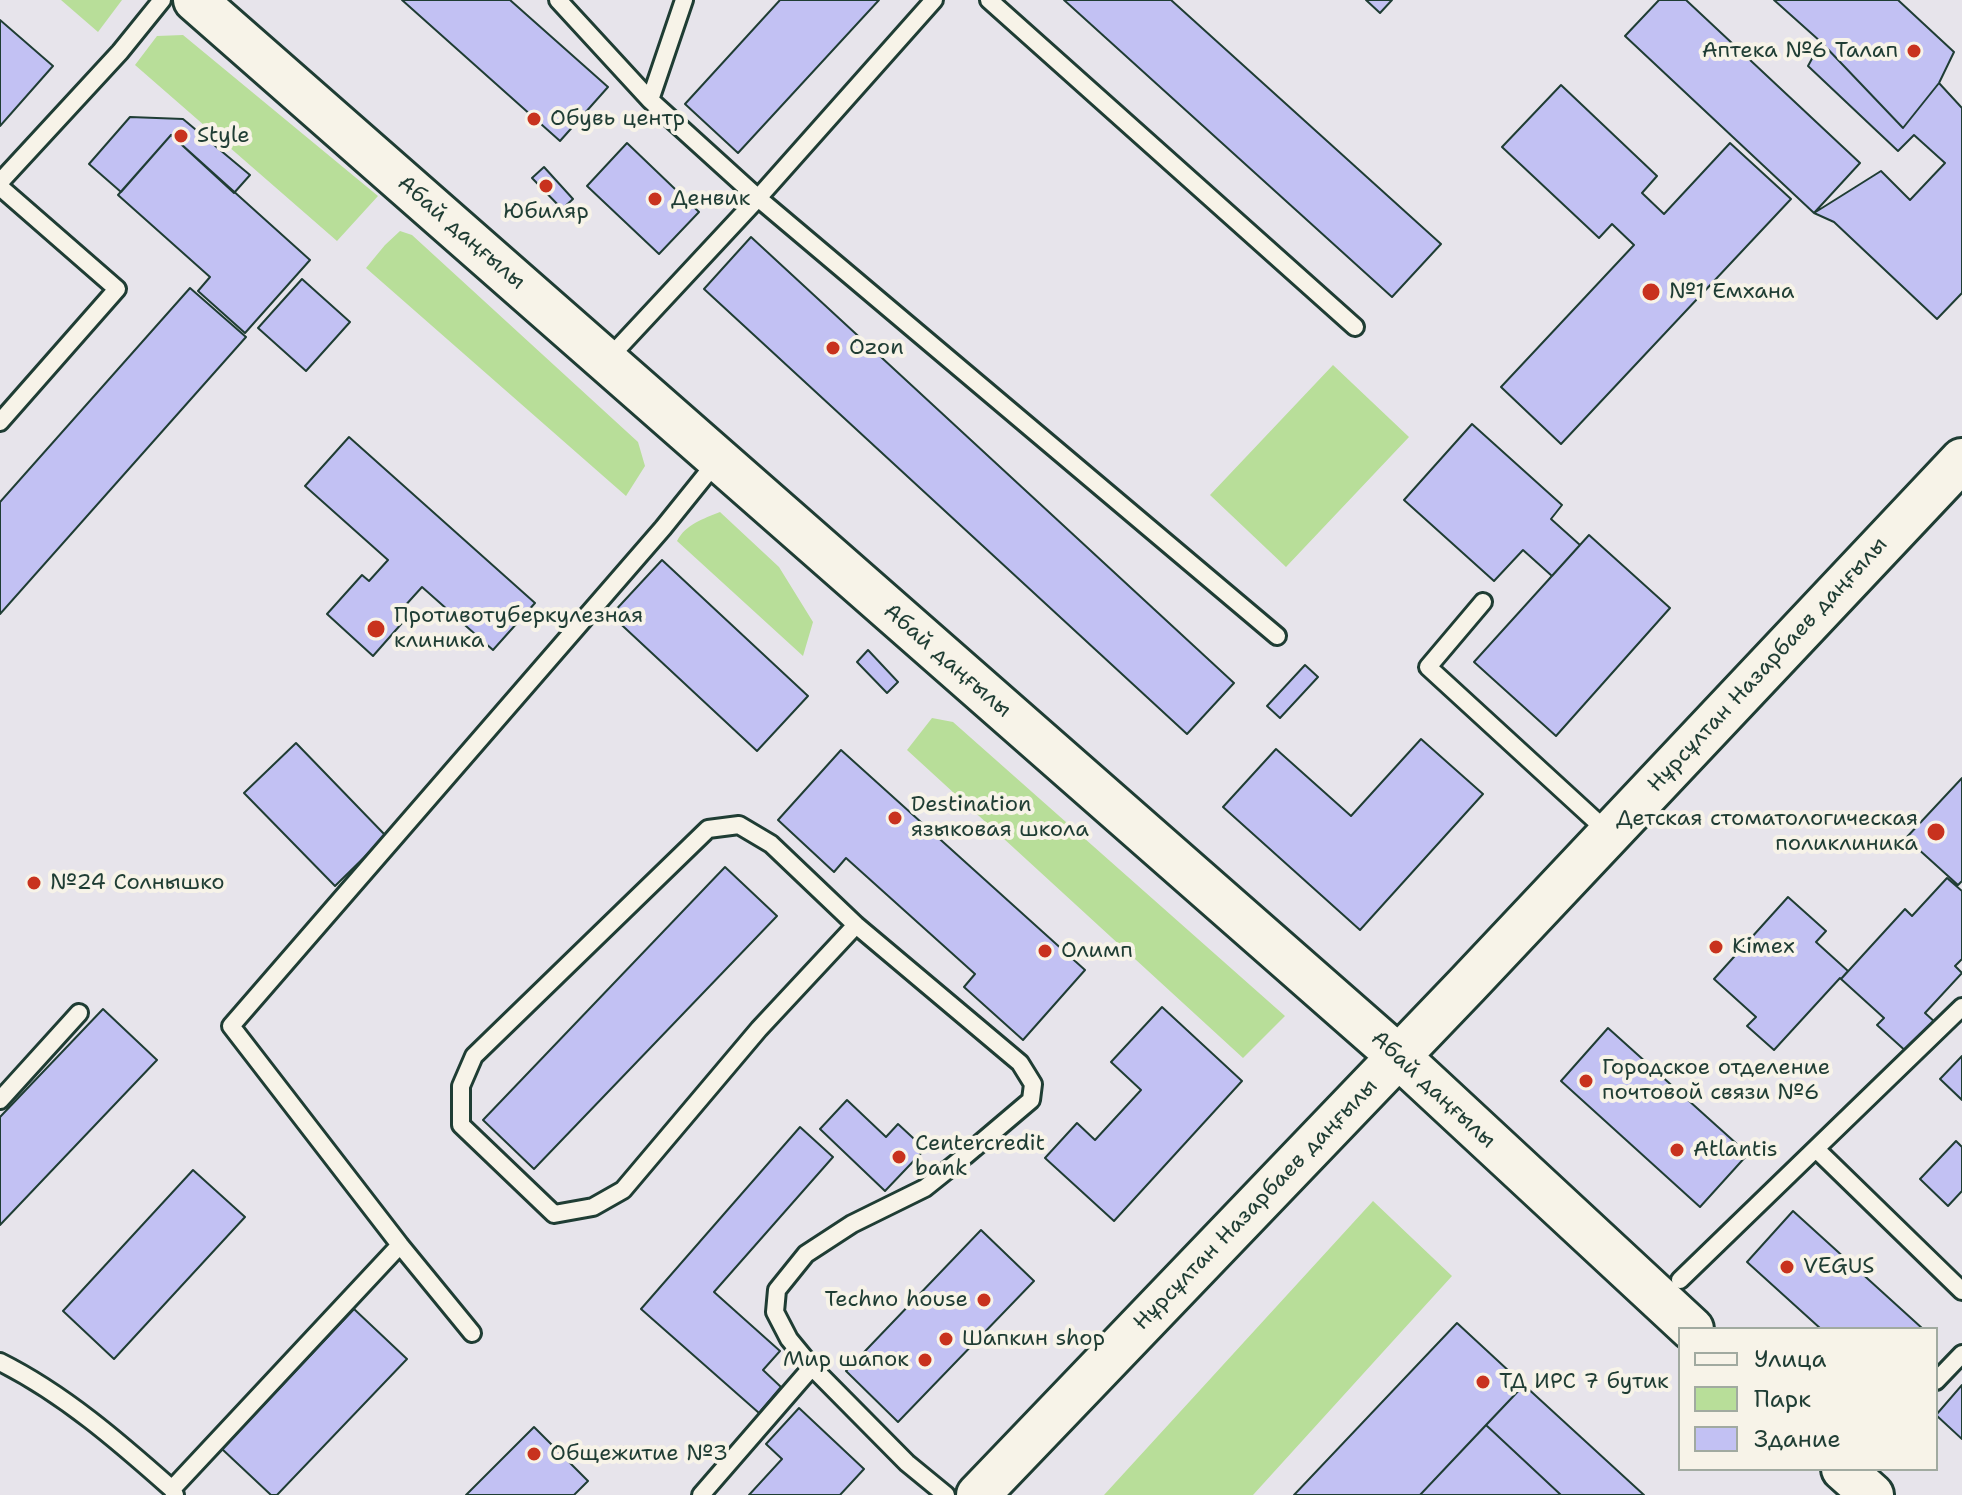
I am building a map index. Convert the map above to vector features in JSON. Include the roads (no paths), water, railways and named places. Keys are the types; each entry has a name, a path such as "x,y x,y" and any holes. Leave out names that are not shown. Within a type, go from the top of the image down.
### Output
{"main road":[{"name":"Абай даңғылы","path":"195,0 1398,1056 1690,1327"},
{"name":"Нұрсұлтан Назарбаев даңғылы","path":"978,1495 1962,460"},
{"path":"1845,1471 1872,1495"}],"lane":[{"path":"0,422 117,289 0,184 120,52 162,0"},
{"path":"558,0 650,100 758,198 1277,636"},
{"path":"650,100 684,0"},
{"path":"606,361 758,198 934,0"},
{"path":"989,0 1355,327"},
{"path":"472,1333 231,1026 663,528 718,459"},
{"path":"1483,602 1428,667 1609,833"},
{"path":"856,925 759,1029 623,1190 593,1207 554,1214 461,1125 461,1086 474,1056 708,829 739,825 771,844 856,925 1020,1063 1033,1084 1031,1100 965,1156 925,1188 852,1224 806,1254 777,1290 775,1312 789,1339 812,1367 907,1463 946,1495"},
{"path":"1680,1280 1962,1007"},
{"path":"0,1100 79,1013"},
{"path":"1816,1149 1962,1291"},
{"path":"0,1362 27,1376 112,1436 174,1492 400,1245"},
{"path":"1938,1379 1962,1354"},
{"path":"701,1495 812,1367"}],"place":[{"name":"Аптека №6 Талап","path":"1914,51"},
{"name":"Обувь центр","path":"534,119"},
{"name":"Style","path":"181,136"},
{"name":"Юбиляр","path":"546,186"},
{"name":"Денвик","path":"655,199"},
{"name":"№1 Емхана","path":"1651,292"},
{"name":"Ozon","path":"833,348"},
{"name":"Противотуберкулезная клиника","path":"376,629"},
{"name":"Destination языковая школа","path":"895,818"},
{"name":"Детская стоматологическая поликлиника","path":"1936,832"},
{"name":"№24 Солнышко","path":"34,883"},
{"name":"Kimex","path":"1716,947"},
{"name":"Олимп","path":"1045,951"},
{"name":"Городское отделение почтовой связи №6","path":"1586,1081"},
{"name":"Atlantis","path":"1677,1150"},
{"name":"Centercredit bank","path":"899,1157"},
{"name":"VEGUS","path":"1787,1267"},
{"name":"Techno house","path":"984,1300"},
{"name":"Шапкин shop","path":"946,1339"},
{"name":"Мир шапок","path":"925,1360"},
{"name":"ТД ИРС 7 бутик","path":"1483,1382"},
{"name":"Общежитие №3","path":"534,1454"}]}
